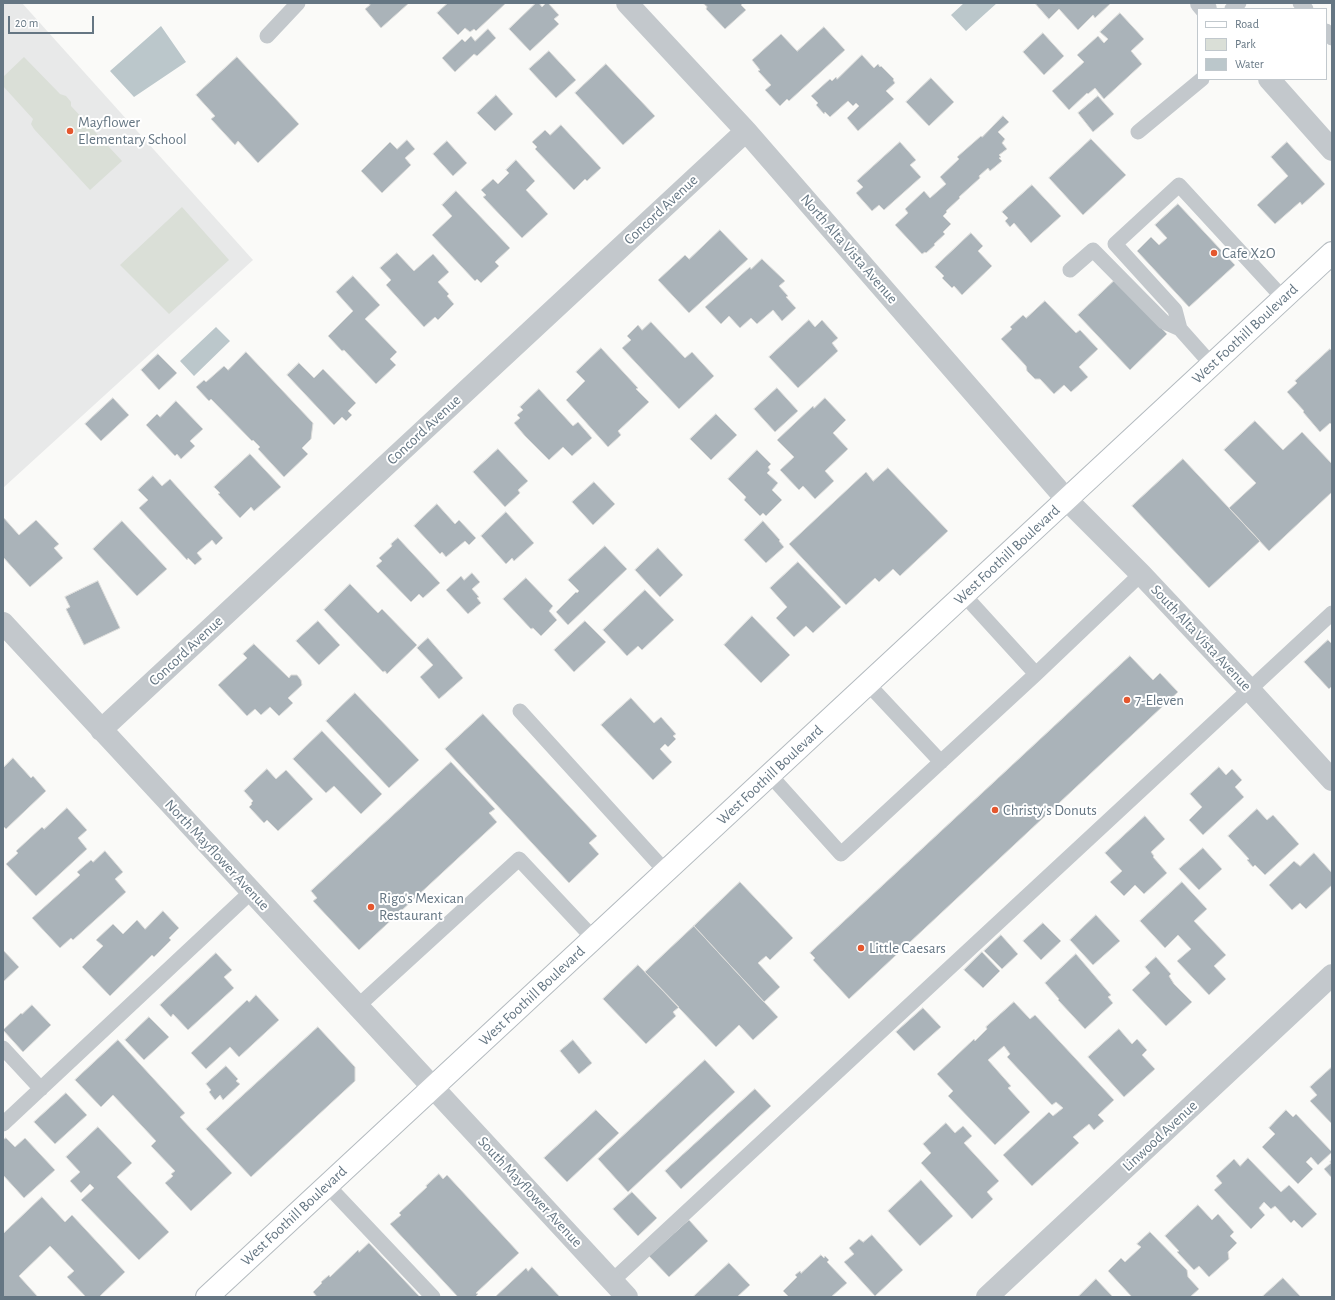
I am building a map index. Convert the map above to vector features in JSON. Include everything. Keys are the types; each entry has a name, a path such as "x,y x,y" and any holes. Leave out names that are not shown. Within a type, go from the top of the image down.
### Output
{"main road":[{"name":"West Foothill Boulevard","path":"207,1297 1332,253"}],"street":[{"name":"North Alta Vista Avenue","path":"627,3 746,131 1067,500"},
{"path":"1270,80 1332,150"},
{"name":"Concord Avenue","path":"101,730 746,131"},
{"name":"South Alta Vista Avenue","path":"1067,500 1141,574 1332,780"},
{"name":"North Mayflower Avenue","path":"3,623 433,1087"},
{"name":"Linwood Avenue","path":"987,1297 1332,975"},
{"name":"South Mayflower Avenue","path":"433,1087 627,1297"}],"lane":[{"path":"267,36 298,3"},
{"path":"1138,132 1201,80"},
{"path":"1180,329 1175,310 1115,244 1179,185 1284,298"},
{"path":"1070,270 1093,250 1164,322 1180,329 1212,365"},
{"path":"770,775 841,854 1036,674 1141,574"},
{"path":"964,595 1036,674"},
{"path":"612,1281 1332,613"},
{"path":"868,684 941,762"},
{"path":"520,711 666,872"},
{"path":"358,1006 519,859 594,939"},
{"path":"3,1124 251,892"},
{"path":"3,1048 41,1089"},
{"path":"327,1185 433,1297"}],"shaded area":[{"name":"Mayflower Elementary School","path":"3,3 22,3 253,260 3,488"}],"green space":[{"path":"24,57 60,94 66,96 71,102 71,106 122,161 90,190 34,129 31,124 33,119 3,86 3,77"},
{"path":"182,207 229,260 169,314 120,265"}],"water":[{"path":"964,3 997,3 966,31 951,15"},
{"path":"161,26 186,62 134,97 110,71"},
{"path":"216,327 230,341 194,376 180,361"}],"building":[{"path":"368,3 409,3 381,28 365,9 370,5"},
{"path":"448,3 506,3 476,31 474,29 470,32 465,28 458,35 437,13"},
{"path":"536,3 539,3 542,7 548,3 559,15 554,19 559,24 530,51 509,29"},
{"path":"703,3 743,3 741,5 746,10 725,29 706,9 707,7"},
{"path":"1035,3 1111,3 1095,18 1093,15 1078,30 1059,9 1049,19"},
{"path":"1120,13 1144,39 1131,51 1142,64 1104,99 1095,88 1088,94 1087,93 1069,110 1052,91 1084,62 1077,55 1098,36 1104,43 1108,39 1100,32"},
{"path":"824,27 845,50 789,101 787,99 780,106 765,90 771,85 758,71 760,70 752,60 781,34 797,51"},
{"path":"488,29 496,38 477,56 474,54 455,72 442,58 462,39 465,42 471,36 475,41"},
{"path":"1043,33 1064,56 1044,75 1023,52"},
{"path":"549,51 576,80 556,98 529,69"},
{"path":"862,55 874,68 878,64 880,67 881,66 894,79 893,80 895,83 886,91 894,99 858,131 847,118 859,106 856,103 853,106 848,101 830,117 825,112 824,114 816,105 818,103 811,96 830,79 832,81 836,77 837,79"},
{"path":"237,57 299,124 258,163 238,141 235,145 211,119 215,116 196,95"},
{"path":"606,64 655,116 623,145 575,93"},
{"path":"931,78 954,102 929,126 906,102"},
{"path":"496,95 513,114 495,131 477,113"},
{"path":"1098,96 1114,114 1093,132 1078,113"},
{"path":"1003,116 1009,122 998,132 1005,139 1002,143 1007,149 999,155 1001,157 999,158 1002,161 990,171 988,168 979,176 980,178 946,211 947,212 943,216 951,224 943,232 945,234 934,244 935,245 926,253 925,252 922,254 895,225 908,213 905,209 924,191 930,198 946,184 940,177 959,159 957,157 981,136 982,137"},
{"path":"561,125 601,168 587,181 585,179 574,190 535,149 537,147 532,142 545,130 550,135"},
{"path":"1091,139 1126,175 1083,215 1049,178"},
{"path":"407,140 415,149 405,158 411,165 382,193 361,171 390,142 397,149"},
{"path":"447,141 467,163 453,176 433,154"},
{"path":"900,142 916,160 910,165 921,177 884,210 879,205 872,211 856,193 863,187 857,181"},
{"path":"1287,142 1325,184 1302,205 1300,202 1275,224 1257,205 1288,176 1271,157"},
{"path":"516,160 535,181 526,190 548,214 522,238 483,197 486,195 481,190 493,179 498,184 509,173 506,170"},
{"path":"1032,185 1061,216 1031,243 1014,223 1010,227 1005,221 1008,218 1002,212"},
{"path":"456,191 510,248 495,262 499,266 481,283 477,279 475,281 432,235 452,216 442,205"},
{"path":"1178,204 1235,265 1189,307 1137,251 1151,237 1159,245 1167,238 1155,225"},
{"path":"720,230 748,259 689,313 658,280 685,255 689,259"},
{"path":"971,233 983,246 978,251 992,266 962,295 954,286 952,288 942,278 944,276 935,267"},
{"path":"397,253 414,271 433,254 449,272 438,282 449,294 447,296 454,304 438,320 435,317 424,327 386,285 391,280 380,268"},
{"path":"762,259 785,281 779,286 796,308 782,321 773,310 757,324 751,318 740,328 729,316 721,324 705,307 750,267 751,269"},
{"path":"353,276 380,305 365,319 397,352 390,359 396,365 376,384 344,350 342,351 328,336 353,311 336,292"},
{"path":"1116,279 1167,334 1130,370 1078,315"},
{"path":"1045,301 1076,333 1080,330 1098,349 1079,367 1088,377 1071,392 1064,385 1054,394 1040,379 1035,379 1027,371 1026,366 1001,339 1012,329 1010,327 1023,315 1026,318"},
{"path":"809,320 815,327 822,320 838,338 832,343 838,351 798,388 769,357"},
{"path":"651,322 685,358 692,352 714,376 679,409 622,348 631,340 627,336 638,325 642,330"},
{"path":"601,348 649,402 618,431 621,435 608,447 566,400 585,381 576,372"},
{"path":"1330,349 1332,351 1332,425 1330,423 1320,432 1287,392 1297,383 1295,381"},
{"path":"246,352 313,423 311,439 302,448 308,454 284,477 258,449 260,447 253,440 252,441 211,399 209,401 196,387 204,380 206,382 224,366 228,370"},
{"path":"158,354 177,373 159,390 141,370"},
{"path":"299,363 314,378 323,369 356,403 348,411 352,415 346,421 342,417 334,425 287,375"},
{"path":"777,388 798,411 775,432 754,409"},
{"path":"539,389 573,426 578,422 592,438 572,456 563,447 549,460 514,423 520,418 517,415 523,410 520,407"},
{"path":"113,398 129,415 101,441 85,424"},
{"path":"825,398 846,420 833,433 848,449 825,471 834,481 815,499 803,486 799,490 780,470 794,457 777,440 813,406 814,408"},
{"path":"176,401 203,429 190,441 195,446 181,459 177,454 175,456 146,425 157,414 160,417"},
{"path":"716,414 737,435 711,460 690,439"},
{"path":"1255,421 1283,450 1302,432 1332,464 1332,492 1269,551 1229,508 1256,483 1224,450"},
{"path":"498,449 528,481 518,490 520,493 505,507 473,472"},
{"path":"757,450 771,464 768,467 770,470 767,473 778,483 772,490 782,500 766,516 763,513 760,516 744,500 746,497 728,479"},
{"path":"250,454 281,487 254,511 251,507 240,518 218,494 220,493 214,487"},
{"path":"1183,459 1260,541 1209,588 1132,506"},
{"path":"888,468 948,531 900,576 893,569 879,582 875,578 846,605 789,544 866,472 873,481"},
{"path":"153,476 162,486 170,479 223,538 216,545 212,540 197,553 202,559 195,565 188,558 187,560 139,508 148,500 138,490"},
{"path":"594,482 615,504 593,525 572,502"},
{"path":"437,504 455,524 459,520 476,538 469,545 465,541 446,557 442,552 440,554 414,526"},
{"path":"506,512 534,543 514,561 512,558 506,564 481,536"},
{"path":"3,517 19,535 36,520 59,544 54,548 63,558 30,587 3,557"},
{"path":"122,521 167,569 137,596 93,549"},
{"path":"763,521 780,540 779,541 784,547 766,563 744,540"},
{"path":"398,538 440,583 423,598 419,594 411,602 376,566 382,561 379,558"},
{"path":"605,546 627,569 568,625 556,612 576,592 577,593 579,591 568,580"},
{"path":"658,548 683,575 660,597 635,570"},
{"path":"798,562 841,607 813,633 806,626 794,637 776,618 787,607 770,588"},
{"path":"472,573 480,582 472,589 479,597 477,598 481,603 468,614 446,590 461,576 464,580"},
{"path":"526,578 553,606 549,611 557,620 541,636 533,628 531,629 503,599"},
{"path":"98,581 120,628 84,645 66,609 70,607 65,597"},
{"path":"350,584 378,613 382,609 417,645 387,674 385,671 383,672 324,610"},
{"path":"645,590 674,620 642,650 638,646 627,656 603,630"},
{"path":"752,616 790,655 761,683 724,645"},
{"path":"318,621 340,645 319,665 296,641"},
{"path":"585,621 606,642 574,672 554,650"},
{"path":"428,638 463,678 439,699 420,677 433,665 417,648"},
{"path":"1328,640 1331,643 1332,642 1332,686 1329,689 1304,662"},
{"path":"254,644 289,678 291,675 297,675 301,680 302,685 288,698 293,703 279,716 270,707 261,715 255,709 247,716 218,685 247,658 243,654"},
{"path":"1130,656 1153,680 1160,673 1178,692 849,999 813,960 815,958 810,953"},
{"path":"355,693 419,760 389,788 326,721"},
{"path":"631,698 654,723 661,717 676,734 673,736 676,739 668,747 665,744 660,749 672,762 653,780 601,725"},
{"path":"483,714 597,836 589,843 599,854 569,883 445,749"},
{"path":"322,731 382,794 361,814 334,786 326,793 293,759"},
{"path":"13,758 31,778 33,776 46,791 6,829 3,826 3,768"},
{"path":"451,762 495,809 489,813 497,822 359,950 313,901 317,898 311,891"},
{"path":"1219,767 1226,775 1232,769 1242,780 1235,787 1244,797 1203,835 1189,820 1202,807 1190,794"},
{"path":"267,769 276,779 286,770 313,799 278,831 267,820 264,823 249,807 253,801 244,791"},
{"path":"67,808 87,830 78,838 87,849 36,896 6,864 18,853 16,851 42,827 44,829"},
{"path":"1257,809 1267,820 1273,815 1299,844 1265,875 1255,865 1253,867 1247,860 1249,859 1228,836"},
{"path":"1145,816 1165,839 1151,852 1154,856 1153,857 1167,873 1144,894 1135,885 1124,896 1110,882 1122,871 1105,853"},
{"path":"1203,848 1222,869 1199,890 1179,869"},
{"path":"105,851 123,872 115,879 126,892 73,940 71,938 60,948 32,918 80,875 77,872 91,860 93,862"},
{"path":"1314,853 1332,873 1332,885 1306,909 1300,903 1292,910 1269,885 1294,861 1300,866"},
{"path":"740,882 793,938 770,960 766,956 758,963 780,987 764,1002 694,926"},
{"path":"1182,882 1207,909 1194,921 1226,955 1214,966 1226,979 1209,995 1177,961 1191,949 1178,935 1165,948 1140,921"},
{"path":"163,911 179,928 169,938 171,940 154,957 152,955 110,996 82,967 103,946 96,940 113,924 123,934 137,920 145,929"},
{"path":"1096,915 1120,941 1093,965 1070,940"},
{"path":"1043,923 1061,941 1041,960 1023,941"},
{"path":"694,926 778,1017 753,1040 739,1025 716,1047 645,972"},
{"path":"1001,935 1018,954 1002,969 984,951"},
{"path":"3,950 19,967 3,982"},
{"path":"982,952 1000,971 983,988 964,970"},
{"path":"216,953 232,970 224,977 234,988 188,1030 173,1014 171,1017 160,1005"},
{"path":"1076,954 1111,995 1108,997 1113,1003 1085,1029 1058,1000 1059,999 1045,983"},
{"path":"1156,957 1171,974 1169,976 1174,984 1192,1002 1166,1026 1132,990 1150,973 1145,967"},
{"path":"638,965 679,1007 673,1012 676,1016 646,1044 603,999"},
{"path":"256,995 279,1020 239,1057 230,1047 206,1069 191,1053 247,1000 249,1002"},
{"path":"1014,1002 1030,1019 1035,1015 1114,1100 1098,1115 1104,1121 1094,1130 1089,1124 1073,1137 1079,1143 1032,1186 1003,1155 1049,1112 1053,1116 1063,1108 1056,1102 1052,1105 1007,1057 1010,1054 1004,1046 988,1060 1011,1086 1008,1088 1030,1112 995,1145 948,1096 953,1091 937,1074 974,1039 975,1041 987,1029 986,1027"},
{"path":"32,1005 51,1025 23,1052 3,1030"},
{"path":"923,1008 941,1027 914,1051 896,1032"},
{"path":"149,1017 169,1037 144,1060 125,1040"},
{"path":"318,1027 355,1067 355,1081 251,1177 206,1129"},
{"path":"1119,1029 1132,1044 1137,1039 1147,1050 1142,1055 1155,1069 1124,1097 1088,1057"},
{"path":"118,1040 185,1113 180,1117 232,1173 191,1211 165,1183 173,1176 171,1174 175,1171 151,1146 156,1141 113,1095 101,1107 75,1080"},
{"path":"573,1040 592,1063 579,1074 560,1051"},
{"path":"705,1060 735,1092 628,1192 598,1159"},
{"path":"226,1066 238,1079 236,1081 240,1084 223,1100 220,1095 215,1100 209,1092 211,1090 206,1084"},
{"path":"1332,1067 1332,1124 1310,1101 1317,1095 1310,1087"},
{"path":"755,1089 771,1106 681,1189 665,1171"},
{"path":"66,1093 87,1115 55,1144 34,1122"},
{"path":"596,1110 619,1133 567,1182 544,1158"},
{"path":"1286,1110 1293,1117 1296,1114 1332,1152 1318,1165 1311,1157 1306,1162 1313,1169 1298,1184 1262,1147 1275,1134 1269,1128"},
{"path":"946,1123 955,1133 963,1126 972,1136 964,1143 999,1181 987,1192 993,1199 972,1219 921,1163 931,1153 923,1144"},
{"path":"98,1127 132,1163 117,1177 169,1232 139,1260 81,1200 94,1188 90,1184 81,1193 70,1181 80,1172 66,1157"},
{"path":"6,1138 15,1147 25,1138 55,1170 24,1198 3,1175 3,1140"},
{"path":"1248,1158 1281,1192 1289,1185 1317,1214 1302,1228 1294,1220 1291,1223 1275,1206 1271,1209 1264,1202 1259,1208 1265,1215 1251,1229 1214,1190 1222,1183 1216,1176 1234,1159 1240,1166"},
{"path":"1332,1160 1332,1178 1324,1169 1331,1163 1330,1162"},
{"path":"439,1174 443,1179 447,1175 519,1253 476,1293 478,1294 475,1297 458,1297 390,1224 401,1215 399,1213"},
{"path":"921,1180 953,1216 920,1246 888,1211"},
{"path":"632,1192 657,1218 638,1236 613,1209"},
{"path":"42,1197 65,1222 72,1215 125,1272 99,1297 86,1297 67,1277 74,1271 50,1246 19,1276 38,1297 3,1297 3,1234"},
{"path":"1198,1205 1212,1220 1218,1214 1234,1232 1230,1236 1237,1243 1228,1252 1229,1259 1209,1277 1199,1266 1194,1270 1177,1252 1179,1251 1165,1236"},
{"path":"689,1220 708,1241 669,1277 649,1256"},
{"path":"1150,1232 1187,1270 1188,1277 1199,1289 1190,1297 1132,1297 1108,1271 1121,1258 1125,1262 1141,1247 1137,1244"},
{"path":"872,1235 903,1270 875,1296 844,1262 854,1254 849,1248 859,1239 863,1242"},
{"path":"369,1243 420,1297 317,1297 313,1292 322,1283 321,1282 329,1275 330,1277 358,1250 359,1252"},
{"path":"821,1255 824,1258 825,1256 829,1260 827,1262 847,1283 831,1297 789,1297 783,1291 797,1277 795,1275 800,1271 801,1273"},
{"path":"729,1263 750,1285 737,1297 693,1297"},
{"path":"532,1267 560,1297 495,1297 526,1268 528,1271"},
{"path":"1283,1278 1301,1297 1262,1297"},
{"path":"1096,1279 1113,1297 1078,1297"}],"place":[{"name":"Mayflower Elementary School","path":"70,131"},
{"name":"Cafe X2O","path":"1214,253"},
{"name":"7-Eleven","path":"1127,700"},
{"name":"Christy's Donuts","path":"995,810"},
{"name":"Rigo's Mexican Restaurant","path":"371,907"},
{"name":"Little Caesars","path":"861,948"}]}
